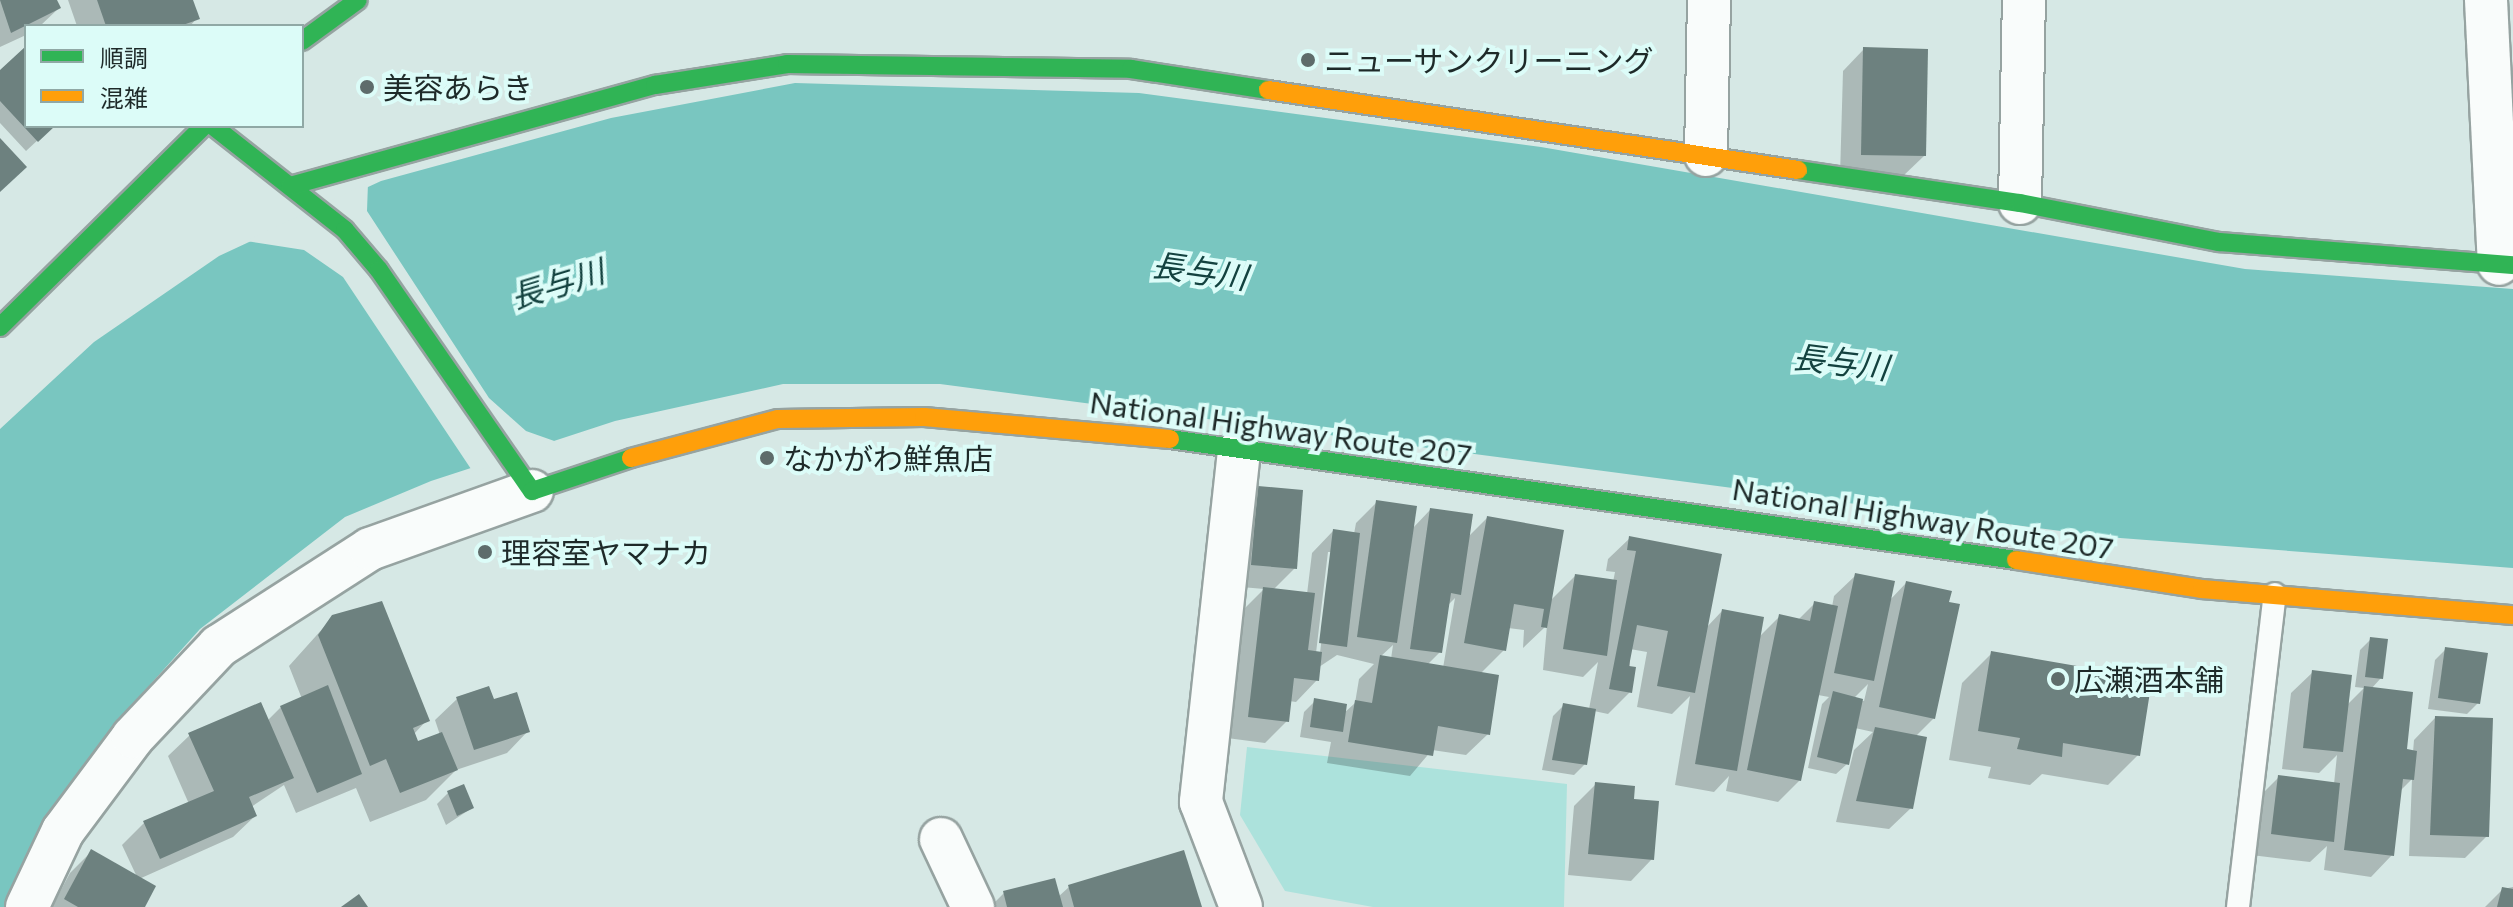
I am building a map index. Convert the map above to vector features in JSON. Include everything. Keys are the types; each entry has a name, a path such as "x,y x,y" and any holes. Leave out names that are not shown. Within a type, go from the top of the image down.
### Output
{"main road":[{"path":"290,186 655,85 787,64 1131,69 2020,203 2219,242 2506,264"},
{"path":"0,327 202,128"},
{"path":"216,128 345,230 379,270 523,481"},
{"name":"National Highway Route 207","path":"523,481 778,419 924,417 1110,431 1800,526 2202,589 2513,615"}],"street":[{"path":"1706,155 1709,0"},
{"path":"2020,203 2024,0"},
{"path":"2486,0 2506,264"},
{"path":"1239,451 1201,802 1241,907"},
{"path":"27,907 35,882 63,831 115,760 219,646 370,549 523,481"},
{"path":"941,839 969,906"}],"lane":[{"path":"2238,907 2275,594"}],"shaded area":[{"path":"1247,747 1567,784 1564,907 1373,907 1285,891 1240,815"}],"water":[{"name":"長与川","path":"795,83 1139,93 1541,147 2245,269 2513,289 2513,568 2107,537 940,384 783,384 615,421 431,481 345,517 200,629 114,725 20,869 7,907 0,907 0,429 94,342 219,256 381,181 611,118"}],"pier":[{"path":"368,183 367,211 489,398 526,431 560,443 473,472 343,277 304,250 246,241"}],"building":[{"path":"0,0 57,0 61,8 11,33"},
{"path":"97,0 193,0 200,19 186,24 105,24"},
{"path":"1863,47 1928,49 1926,156 1861,155"},
{"path":"24,48 24,127 0,101 0,70"},
{"path":"25,128 53,128 38,142"},
{"path":"0,138 27,167 0,192"},
{"path":"1258,486 1303,490 1297,569 1251,565"},
{"path":"1376,500 1417,506 1397,643 1357,637"},
{"path":"1430,508 1473,514 1461,595 1451,593 1442,653 1410,649"},
{"path":"1487,516 1564,530 1547,628 1541,627 1544,609 1514,604 1506,651 1464,643"},
{"path":"1333,529 1360,533 1347,647 1319,643"},
{"path":"1629,536 1722,554 1695,693 1657,686 1668,631 1637,625 1629,666 1636,667 1632,693 1609,689 1636,551 1627,550"},
{"path":"1855,573 1895,581 1874,681 1834,673"},
{"path":"1575,574 1617,580 1607,656 1563,649"},
{"path":"1906,581 1952,591 1949,602 1960,604 1935,719 1879,707"},
{"path":"1263,587 1315,593 1308,650 1322,652 1319,681 1294,678 1289,722 1248,717"},
{"path":"382,601 430,721 413,728 418,741 442,732 458,770 400,793 386,759 370,766 318,635 332,615"},
{"path":"1814,601 1838,606 1801,781 1747,770 1779,614 1810,621"},
{"path":"1722,609 1764,617 1737,771 1695,764"},
{"path":"2370,637 2388,639 2383,679 2365,677"},
{"path":"2445,647 2488,653 2480,704 2438,698"},
{"path":"1991,651 2152,679 2140,756 2063,743 2062,757 2017,749 2020,738 1978,731"},
{"path":"1380,655 1499,675 1490,735 1438,726 1433,756 1348,742 1355,700 1372,703"},
{"path":"2312,670 2352,675 2343,752 2303,748"},
{"path":"328,685 362,774 317,793 280,706"},
{"path":"489,686 494,699 517,692 530,732 474,750 456,697"},
{"path":"2364,686 2413,692 2407,749 2417,751 2414,780 2403,779 2394,856 2344,850"},
{"path":"1833,691 1863,699 1849,765 1817,757"},
{"path":"1314,698 1347,704 1343,732 1310,727"},
{"path":"261,702 294,778 249,797 257,816 160,859 143,821 214,791 188,733"},
{"path":"1563,703 1596,709 1587,765 1552,760"},
{"path":"2435,716 2493,718 2489,837 2430,835"},
{"path":"1875,727 1927,737 1913,809 1856,801"},
{"path":"2278,775 2340,783 2334,842 2271,834"},
{"path":"1595,782 1635,786 1634,799 1659,801 1654,860 1588,854"},
{"path":"464,784 474,808 457,816 447,791"},
{"path":"91,849 156,886 145,907 78,907 64,899"},
{"path":"1184,850 1202,907 1074,907 1068,885"},
{"path":"1055,878 1063,907 1007,907 1003,891"},
{"path":"2502,887 2513,889 2513,907 2497,907"},
{"path":"359,894 368,907 341,907"}],"traffic: fast":[{"path":"304,40 358,0"},
{"path":"290,186 655,85 787,64 1131,69 1268,90"},
{"path":"0,327 202,128"},
{"path":"216,128 345,230 379,270 532,491 631,458"},
{"path":"1798,170 2020,203 2219,242 2513,265"},
{"path":"1170,439 2016,560"}],"traffic: slow":[{"path":"1268,90 1798,170"},
{"path":"631,458 778,419 924,417 1170,439"},
{"path":"2016,560 2202,589 2513,615"}],"place":[{"name":"ニューサンクリーニング","path":"1308,60"},
{"name":"美容あらき","path":"367,87"},
{"name":"なかがわ鮮魚店","path":"767,458"},
{"name":"理容室ヤマナカ","path":"485,552"},
{"name":"広瀬酒本舗","path":"2058,679"}]}
